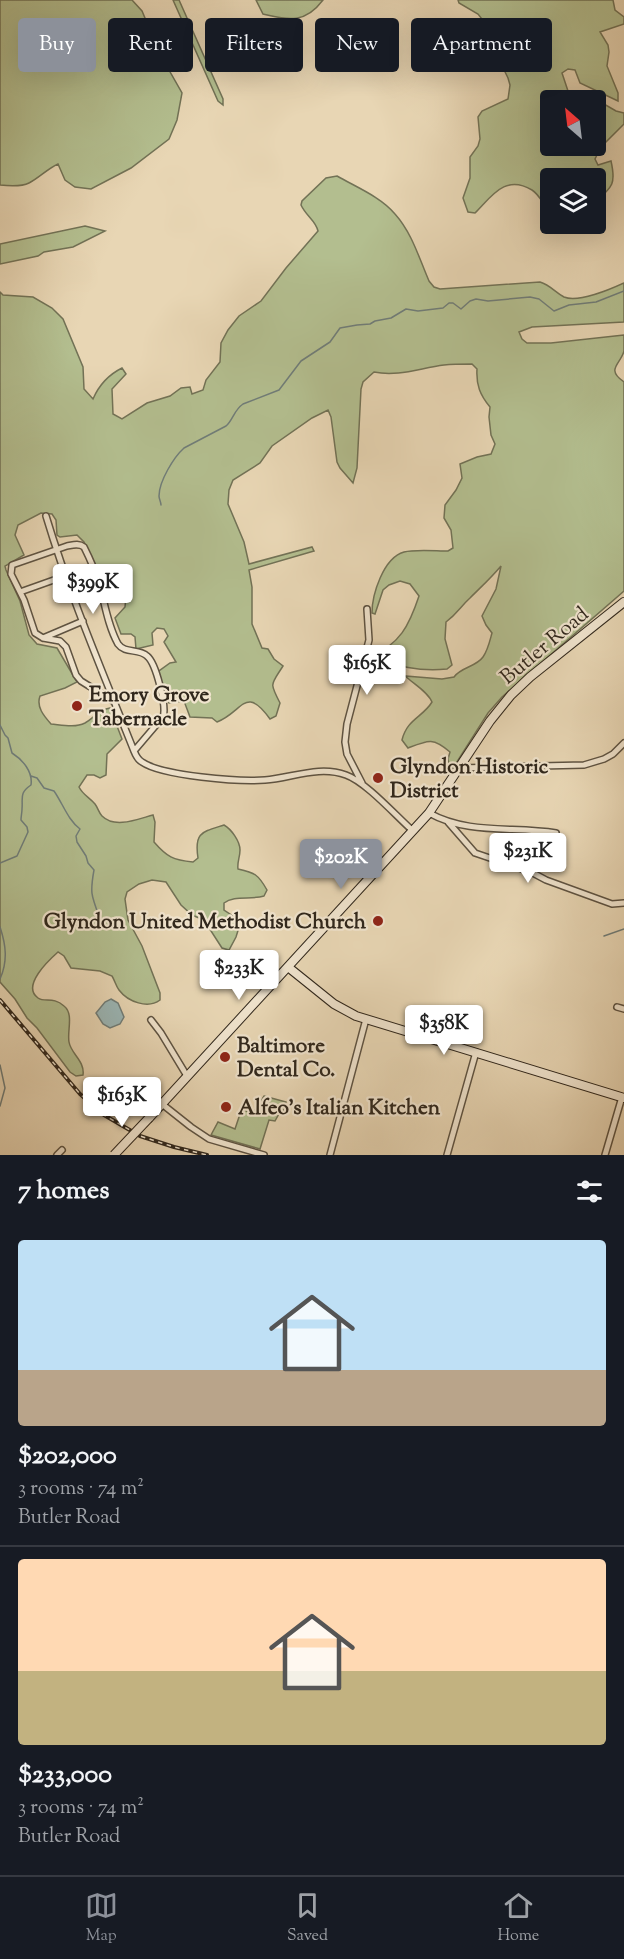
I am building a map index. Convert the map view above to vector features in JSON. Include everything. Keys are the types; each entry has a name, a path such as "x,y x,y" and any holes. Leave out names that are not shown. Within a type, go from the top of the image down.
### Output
{"main road":[{"name":"Butler Road","path":"114,1155 429,813 490,721 516,690 624,602"},
{"path":"288,967 340,1008 366,1019 623,1097"}],"street":[{"path":"46,516 65,576 134,751 141,762 203,777 249,781 326,771 346,775 363,785 413,831"},
{"path":"114,701 81,681 76,675 66,647 60,641 42,638 33,630 11,574 12,566 71,545 81,545 86,551 100,586 104,605 118,644 126,650 147,655 164,702 163,717 134,751"},
{"path":"20,592 65,576"},
{"path":"363,785 347,754 345,742 347,724 369,640 366,609"},
{"path":"42,638 83,621"},
{"path":"460,768 584,765 604,759 624,743"},
{"path":"429,813 448,822 468,827 532,829 556,833"},
{"path":"448,822 471,850 483,857 516,867 612,904 624,903"},
{"path":"617,1007 624,1009"},
{"path":"330,1155 366,1019"},
{"path":"151,1020 188,1076"},
{"path":"447,1155 476,1052"},
{"path":"605,1155 623,1097"},
{"path":"162,1104 209,1139 264,1155"},
{"path":"57,1155 63,1150"}],"green space":[{"path":"0,0 132,0 145,18 108,18 108,72 170,72 182,93 177,120 169,139 131,168 91,189 75,187 65,180 58,164 26,184 0,185"},
{"path":"173,0 179,0 187,18 181,18"},
{"path":"256,0 323,0 303,17 281,18 263,14"},
{"path":"458,0 613,0 615,10 624,17 624,24 600,32 608,45 607,66 618,93 618,101 606,95 606,90 595,90 580,83 575,70 568,69 562,73 568,90 540,90 540,156 596,156 595,159 598,165 611,161 613,180 606,192 606,168 540,168 540,198 532,190 514,184 493,194 475,213 468,212 463,198 470,178 470,157 480,139 478,117 482,111 508,99 510,85 505,72 552,72 552,18 481,18"},
{"path":"193,32 205,58 205,72 193,45"},
{"path":"205,72 211,72 223,99 223,105 218,101"},
{"path":"606,105 624,113 624,124 606,142"},
{"path":"337,176 376,197 395,214 411,237 429,281 434,287 440,289 540,282 564,297 577,298 624,283 624,322 532,327 519,332 527,343 551,343 624,335 624,351 615,370 624,382 624,591 502,697 488,713 453,768 450,769 448,759 450,752 439,744 430,741 408,748 402,740 411,723 432,702 424,691 405,676 442,679 454,677 483,657 492,633 482,616 496,589 501,566 446,622 445,639 452,665 447,669 408,668 370,657 389,646 402,633 419,596 410,584 400,581 383,590 375,614 372,613 374,597 385,569 390,562 404,552 448,551 453,548 451,530 444,518 445,505 462,478 460,464 491,454 495,444 491,435 490,407 479,389 477,369 472,364 444,365 400,373 374,372 363,382 357,468 353,483 337,462 328,410 312,418 272,446 260,463 233,480 229,490 228,504 244,542 249,564 312,547 314,551 249,570 252,587 252,624 262,648 268,649 274,659 283,666 273,684 280,703 276,716 270,719 255,703 249,702 217,722 212,718 190,717 184,701 169,703 159,671 170,663 176,662 164,642 168,636 164,629 157,628 152,633 153,645 136,649 135,637 131,634 121,634 115,618 125,607 126,596 122,591 108,590 84,542 77,535 60,537 57,535 56,520 52,514 41,513 18,525 15,535 24,555 5,566 20,601 29,635 37,644 57,648 77,682 40,696 41,711 51,724 73,726 81,725 99,712 110,708 122,739 107,754 106,775 100,778 87,775 79,787 81,790 107,820 127,822 153,815 154,842 171,857 180,860 193,862 198,858 197,843 201,834 224,825 232,832 238,843 240,850 238,869 255,875 267,890 264,896 233,899 224,903 224,910 236,918 240,924 229,950 222,948 204,920 192,915 181,905 166,882 152,880 139,884 127,892 125,899 128,920 142,946 160,993 160,1000 155,1003 144,1004 133,1001 119,990 112,976 100,971 71,968 64,956 58,952 38,973 33,987 38,998 56,1001 69,1013 69,1042 83,1070 83,1075 76,1076 70,1072 0,982 0,292 3,295 33,297 52,308 63,319 83,367 84,389 93,399 104,381 122,368 126,374 112,389 113,414 122,419 147,403 170,396 181,388 190,387 192,394 203,390 206,380 220,362 221,343 228,330 239,316 261,301 318,231 301,205 302,201 326,178"},
{"path":"85,226 105,231 73,247 0,264 0,244"},
{"path":"264,1096 286,1102 283,1112 280,1112 275,1121 269,1120 260,1149 211,1135 218,1122 235,1129 242,1108 252,1115"}],"water":[{"path":"111,999 118,1003 124,1017 120,1024 110,1028 103,1024 96,1013 105,1002"}],"waterway":[{"path":"161,505 159,496 164,477 184,448 226,426 243,404 279,390 301,361 330,342 340,328 370,324 391,318 406,309 418,311 443,308 449,303 461,309 476,299 488,301 530,297 539,299 554,311 569,305 596,302 624,291"},
{"path":"0,725 8,738 12,753 26,767 31,780 31,785 23,793 22,799 21,820 28,832 17,856 0,863"},
{"path":"31,776 37,778 44,788 54,791 80,829 76,836 77,842 94,870 92,893 99,916"},
{"path":"0,927 5,953 0,979"},
{"path":"604,936 624,929"},
{"path":"0,1065 5,1088 0,1106"}],"railway":[{"path":"0,1000 80,1094 104,1115 140,1136 207,1155"}],"place":[{"name":"Emory Grove Tabernacle","path":"77,706"},
{"name":"Glyndon Historic District","path":"378,778"},
{"name":"Glyndon United Methodist Church","path":"378,921"},
{"name":"Baltimore Dental Co.","path":"225,1057"},
{"name":"Alfeo's Italian Kitchen","path":"226,1107"}]}
